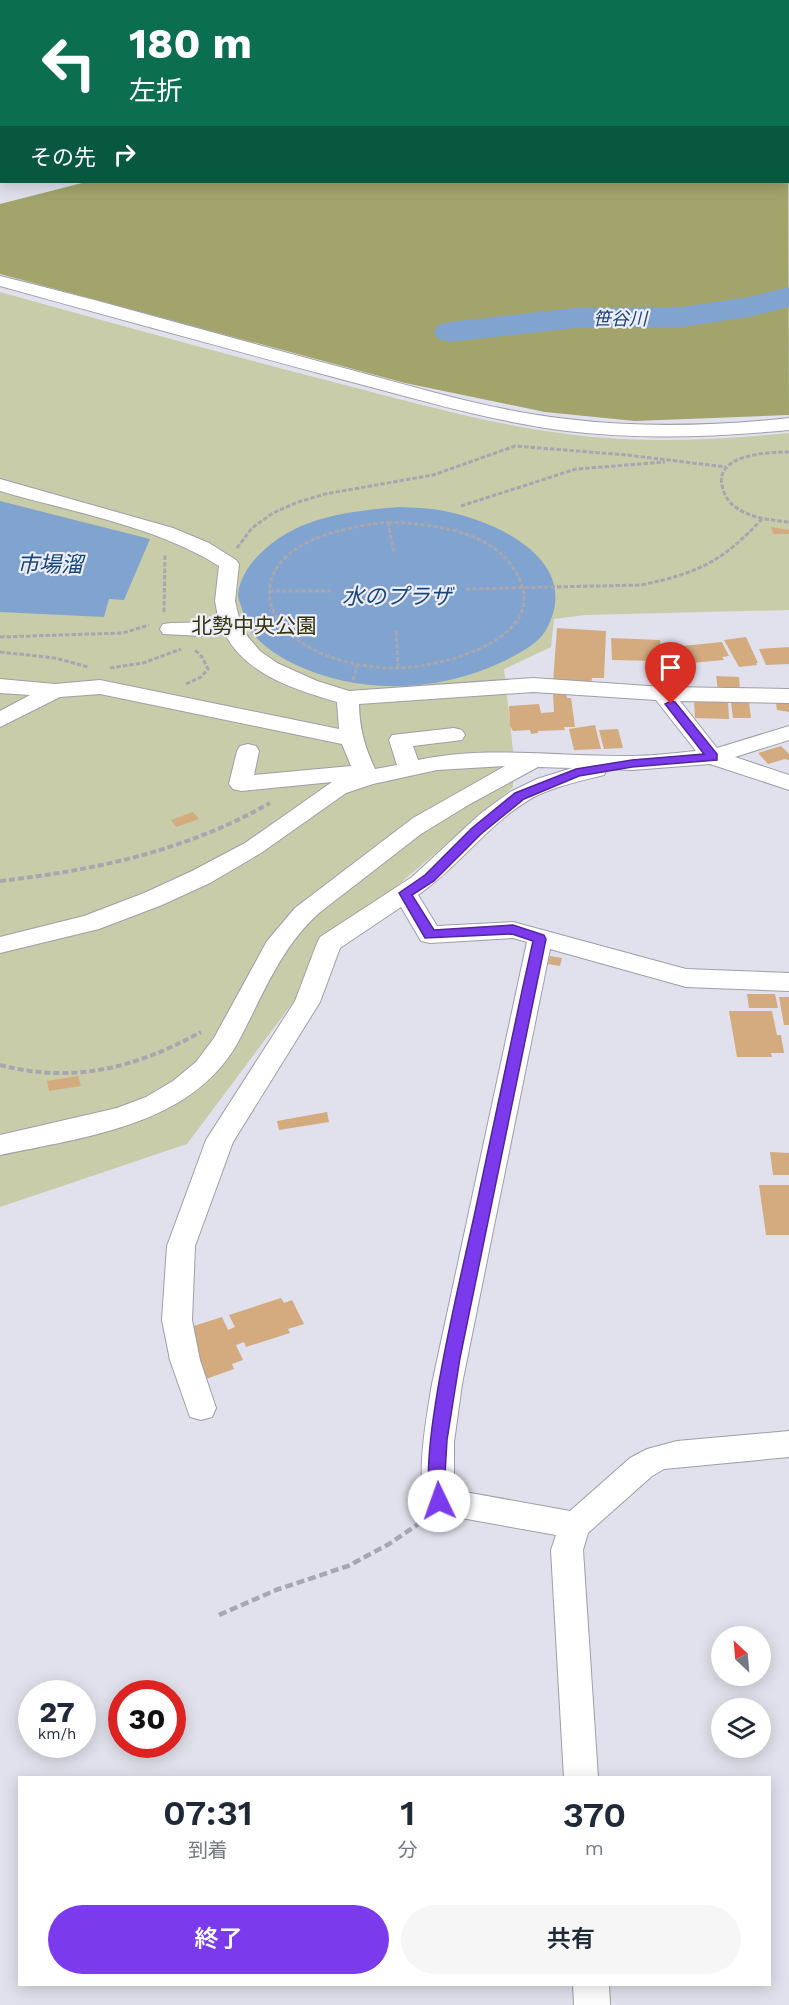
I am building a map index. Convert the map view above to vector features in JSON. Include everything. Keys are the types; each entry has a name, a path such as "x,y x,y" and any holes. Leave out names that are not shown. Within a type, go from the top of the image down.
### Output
{"street":[{"path":"0,281 414,393 513,416 567,425 651,431 747,429 789,424"},
{"path":"0,485 166,532 202,547 229,564 225,602 232,627 248,651 267,666 321,691 348,698 533,685 663,694 789,696"},
{"path":"168,625 203,630 232,627"},
{"path":"0,686 55,691 100,687 352,739"},
{"path":"0,720 55,691"},
{"path":"663,694 712,757 789,783"},
{"path":"348,698 348,722 354,752 368,778"},
{"path":"201,1408 185,1360 177,1320 181,1246 220,1140 307,1002 329,943 429,878 476,831 519,796 576,773 632,763 712,757 789,733"},
{"path":"410,770 400,740 454,735"},
{"path":"248,751 241,784 353,773 368,778"},
{"path":"0,945 90,923 153,900 253,848 338,788 368,778 437,763 503,759 632,763"},
{"path":"0,1144 128,1115 160,1102 188,1085 208,1067 224,1044 241,1009 294,922 317,901 420,824 472,792 535,759"},
{"path":"405,893 430,935 513,930 686,978 789,982"},
{"path":"540,939 452,1358 439,1440 437,1474 439,1501 575,1525"},
{"path":"581,1776 567,1550 575,1525 641,1467 658,1458 677,1454 731,1451 789,1444"},
{"path":"591,1986 592,2005"}],"path":[{"path":"229,564 241,541 253,526 272,513 300,501 432,475 497,450 515,446 627,454 726,467"},
{"path":"789,452 758,453 739,459 726,467 719,478 720,490 728,502 743,512 762,519 789,522"},
{"path":"461,506 576,469 601,465 675,462"},
{"path":"466,589 641,585 692,573 719,561 762,519"},
{"path":"388,522 394,554"},
{"path":"388,522 461,532 501,554 515,568 525,599 512,628 496,640 479,648 437,662 398,668 357,665 318,652 299,642 276,618 270,604 269,591 272,578 281,562 309,542 348,528 388,522"},
{"path":"0,637 123,633 168,625 166,532"},
{"path":"269,591 331,591"},
{"path":"396,631 398,668"},
{"path":"103,669 142,663 190,646 202,657 208,669 201,677 184,685"},
{"path":"0,652 28,654 95,668"},
{"path":"0,880 61,875 182,844 258,810 308,778"},
{"path":"0,1065 47,1075 87,1073 116,1067 135,1062 190,1039 241,1009"},
{"path":"219,1615 276,1590 348,1566 389,1544 433,1514 439,1501"}],"green space":[{"path":"82,183 788,183 789,415 635,421 545,412 405,383 0,274 0,204"},
{"name":"北勢中央公園","path":"0,292 401,400 529,428 594,437 643,440 789,433 789,610 585,615 554,619 551,647 504,669 513,750 513,787 398,885 294,1001 187,1144 0,1207"}],"water":[{"name":"市場溜","path":"0,501 150,539 124,600 109,599 104,617 0,612"},
{"name":"水のプラザ","path":"400,507 437,510 470,518 492,526 532,550 546,566 554,585 555,606 542,635 520,652 477,672 451,680 397,686 343,681 317,673 280,656 261,643 251,632 245,622 238,597 239,590 242,579 251,564 273,543 288,532 323,518"}],"building":[{"path":"771,527 789,530 789,534 773,534"},
{"path":"557,628 606,631 604,678 592,678 591,684 553,682"},
{"path":"746,637 758,663 739,667 724,640"},
{"path":"611,638 660,640 662,657 656,657 656,661 612,660"},
{"path":"722,642 729,656 722,657 724,660 680,664 672,647"},
{"path":"789,647 789,664 766,665 759,649"},
{"path":"716,676 739,677 740,690 718,690"},
{"path":"566,692 567,698 571,698 575,727 564,727 565,730 538,731 538,733 531,734 530,730 513,731 510,726 509,706 539,704 541,713 554,712 553,693"},
{"path":"694,701 728,702 729,719 695,718"},
{"path":"731,702 749,702 751,718 733,718"},
{"path":"789,702 789,712 777,710 776,703"},
{"path":"595,725 601,749 574,750 569,729"},
{"path":"618,729 623,748 604,749 599,730"},
{"path":"781,746 789,754 789,760 768,764 758,753"},
{"path":"193,812 199,819 176,827 171,820"},
{"path":"550,956 562,958 560,966 548,964"},
{"path":"747,994 775,994 778,1008 749,1008"},
{"path":"779,997 789,997 789,1025 784,1025"},
{"path":"729,1011 772,1011 777,1035 781,1035 784,1053 771,1053 772,1057 737,1057"},
{"path":"78,1076 81,1086 49,1091 47,1081"},
{"path":"327,1112 329,1122 279,1130 277,1121"},
{"path":"770,1152 789,1153 789,1175 773,1175"},
{"path":"759,1185 789,1185 789,1235 766,1235"},
{"path":"281,1298 284,1303 292,1300 304,1324 288,1329 290,1333 246,1347 244,1342 236,1345 243,1360 232,1364 234,1369 206,1379 181,1330 222,1317 228,1330 235,1327 229,1315"}],"waterway":[{"name":"笹谷川","path":"450,332 575,318 681,317 749,307 789,297"}],"route":[{"path":"439,1501 437,1474 439,1440 452,1358 540,939 513,930 430,935 405,893 429,878 476,831 519,796 576,773 632,763 712,757 671,704"}]}
